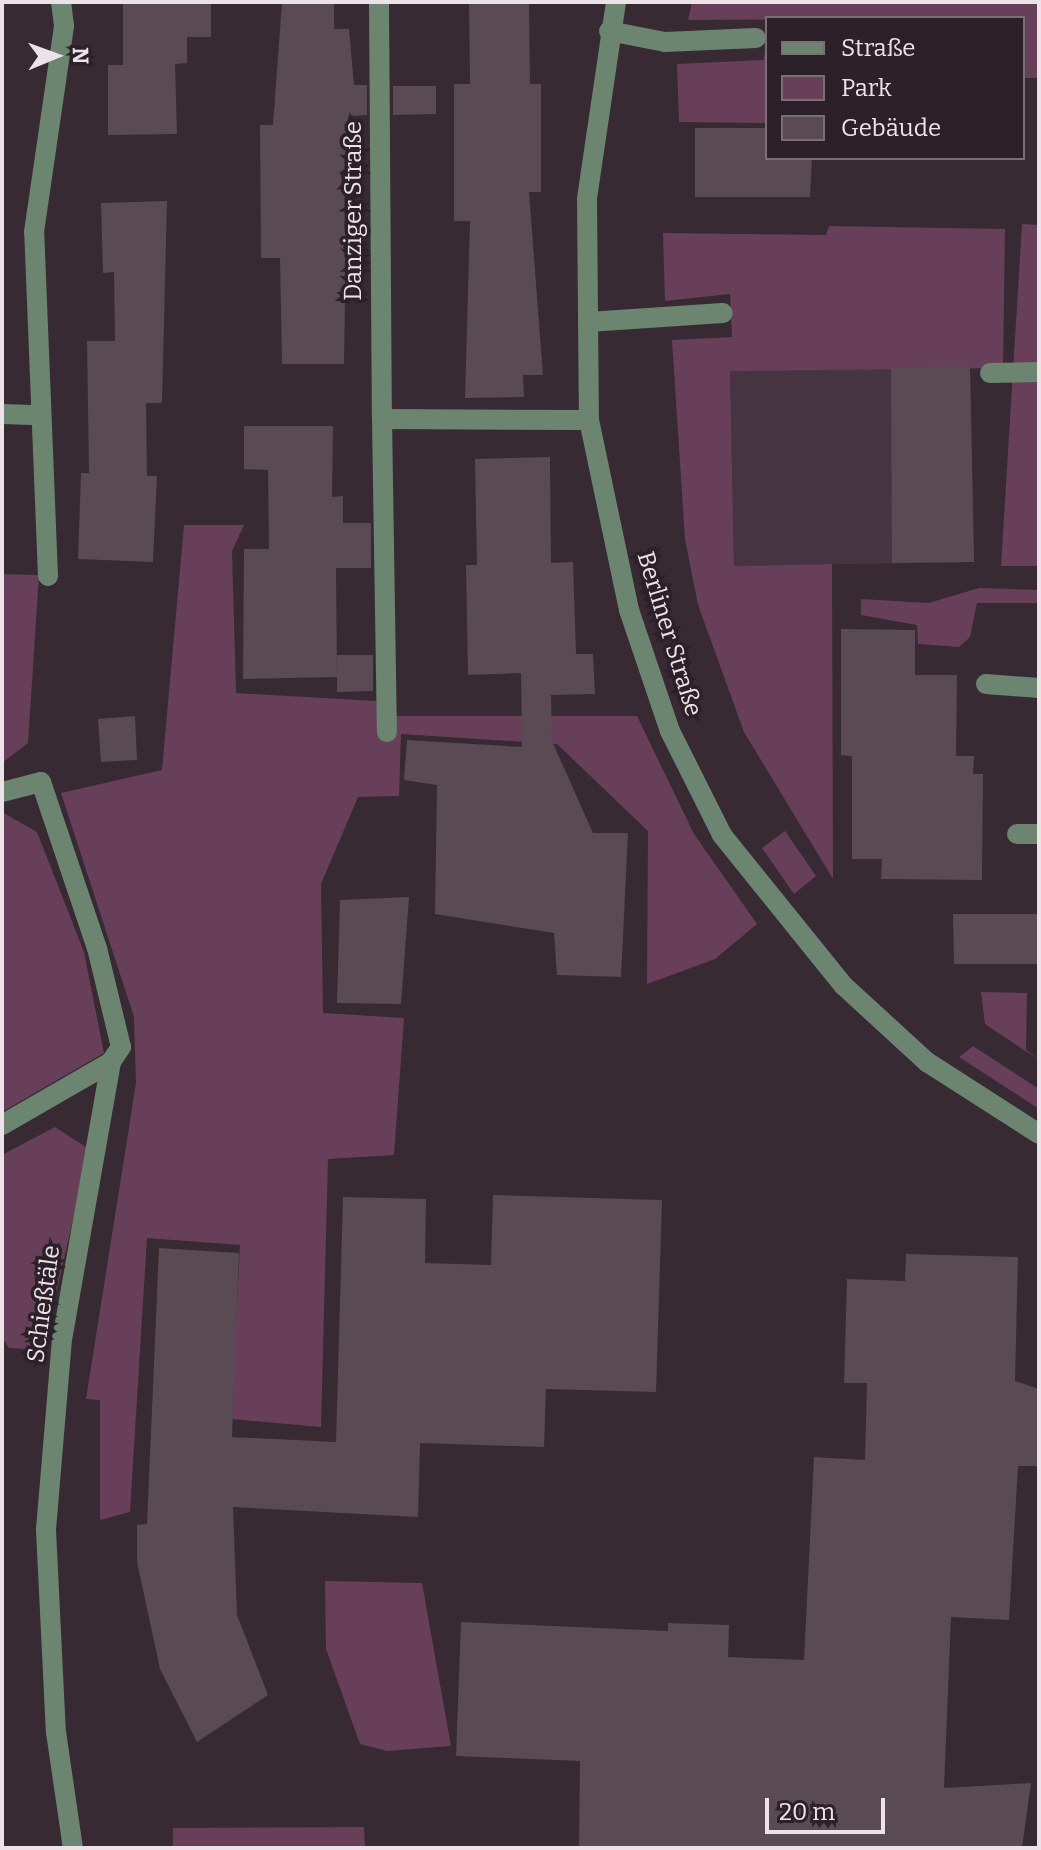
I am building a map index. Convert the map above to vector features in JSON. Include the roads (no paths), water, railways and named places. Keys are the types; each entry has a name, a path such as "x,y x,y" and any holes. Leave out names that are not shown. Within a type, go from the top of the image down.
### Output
{"street":[{"path":"48,576 34,232 64,26 61,2"},
{"name":"Danziger Straße","path":"379,2 387,732"},
{"name":"Berliner Straße","path":"616,2 609,31 587,199 589,420 629,610 670,731 722,835 844,986 927,1062 1039,1134"},
{"path":"609,31 665,42 756,38"},
{"path":"588,322 723,313"},
{"path":"990,373 1039,372"},
{"path":"2,414 40,415"},
{"path":"382,419 589,420"},
{"path":"986,684 1039,688"},
{"name":"Schießtäle","path":"2,792 41,782 97,948 121,1047 111,1062 62,1339 46,1530 56,1732 73,1848"},
{"path":"1017,834 1039,834"},
{"path":"2,1125 111,1062"}]}
